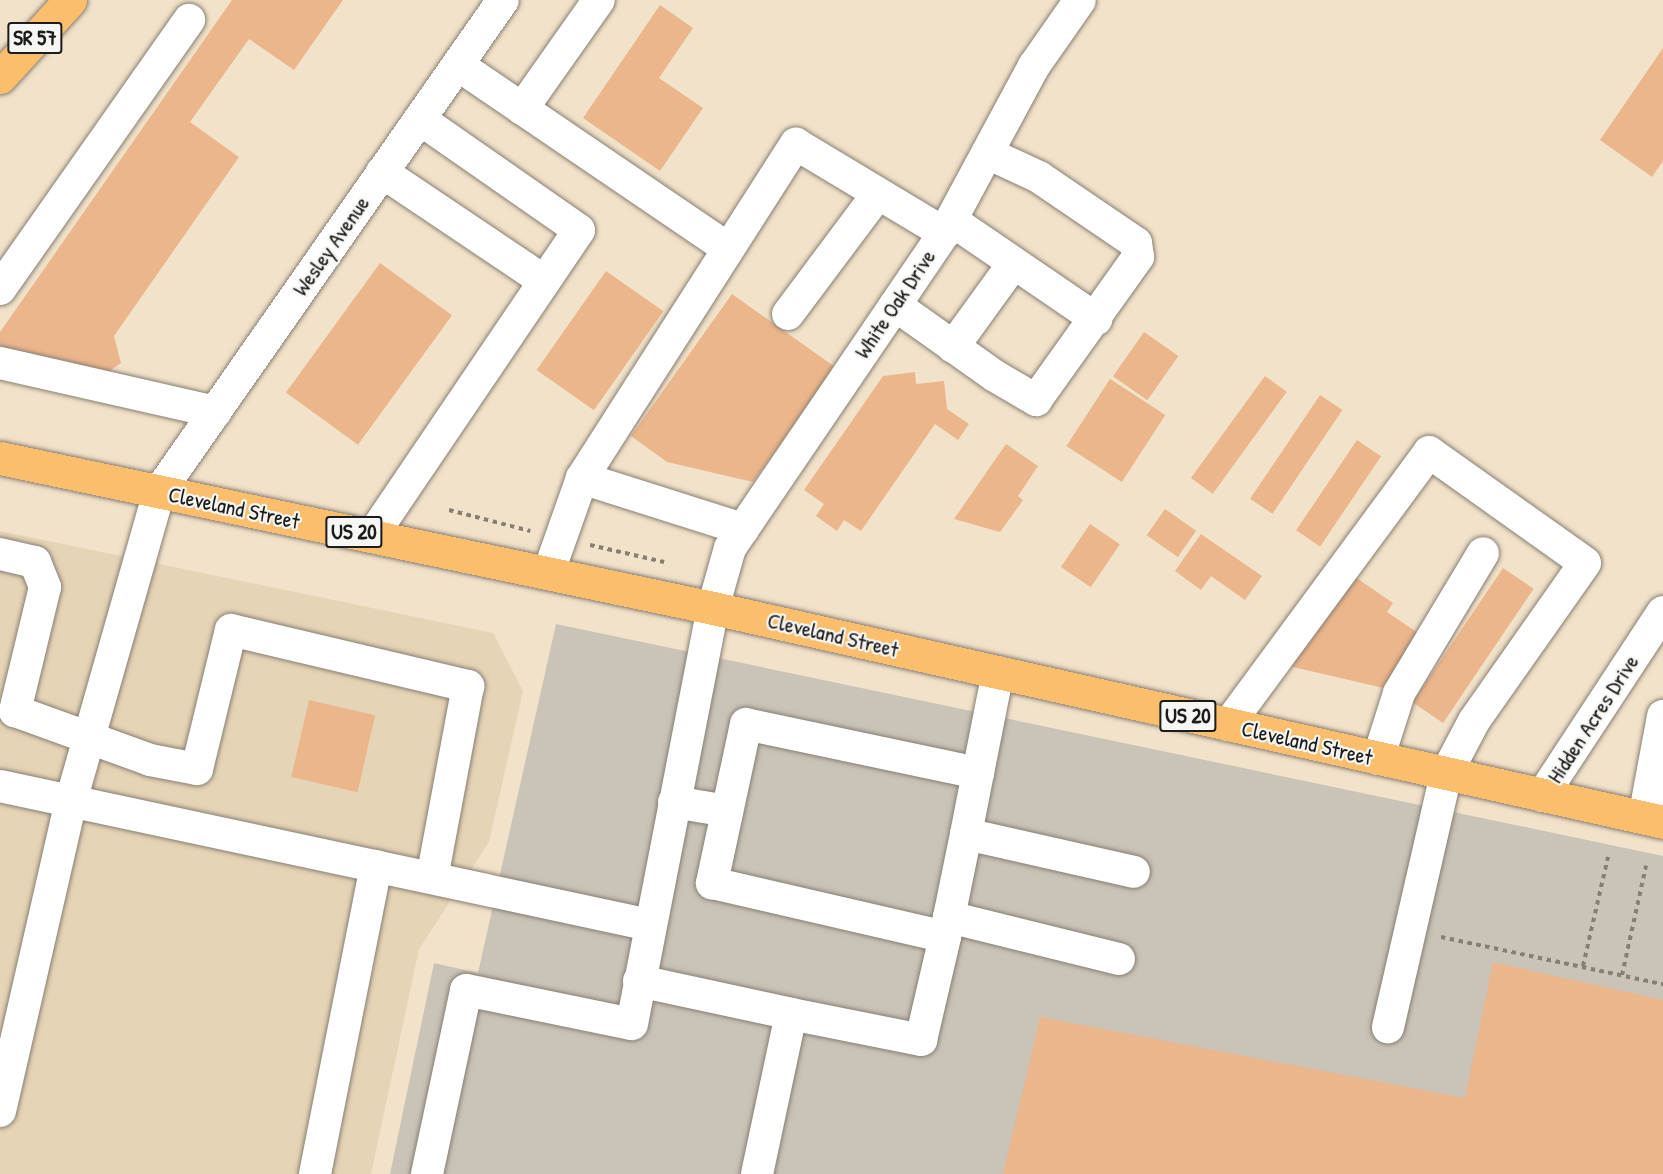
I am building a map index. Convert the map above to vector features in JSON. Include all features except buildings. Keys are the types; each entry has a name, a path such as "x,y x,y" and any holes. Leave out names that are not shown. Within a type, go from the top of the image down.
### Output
{"main road":[{"name":"SR 57","path":"0,77 70,0"},
{"name":"Cleveland Street","path":"0,458 713,608 1654,820"}],"street":[{"name":"Wesley Avenue","path":"0,1112 71,801 159,492 503,0"},
{"path":"522,109 599,0"},
{"name":"White Oak Drive","path":"428,1174 466,990 632,1024 713,608 730,548 947,227 1034,66 1080,0"},
{"path":"0,290 189,20"},
{"path":"458,65 728,248"},
{"path":"372,536 579,230 420,119"},
{"path":"548,574 582,478 796,144 877,195 947,227 1013,264 1096,319"},
{"path":"895,305 953,347 1036,400 1096,319 1138,257 1136,243 1039,177 987,153"},
{"path":"382,172 544,281"},
{"path":"788,315 877,195"},
{"path":"953,347 1013,264"},
{"path":"0,363 215,412"},
{"path":"1228,725 1429,452 1585,563 1474,721 1446,774 1388,1027"},
{"path":"582,478 743,529"},
{"path":"1377,759 1399,693 1483,553"},
{"path":"0,554 35,562 45,586 15,711 150,760 197,769 231,630 468,686 432,878"},
{"name":"Hidden Acres Drive","path":"1542,796 1663,612"},
{"path":"639,981 921,1040 947,927 998,672"},
{"path":"1654,820 1663,716"},
{"path":"978,773 746,724 712,883 1119,959"},
{"path":"0,786 650,925"},
{"path":"674,802 727,811"},
{"path":"966,834 1134,872"},
{"path":"315,1174 376,866"},
{"path":"757,1174 791,1014"}],"path":[{"path":"449,510 561,539 676,565"},
{"path":"1583,966 1608,857"},
{"path":"1623,975 1646,866"},
{"path":"1434,937 1449,937 1663,984"}],"shaded area":[{"path":"0,531 493,633 523,691 489,842 419,949 371,1174 0,1174"},
{"path":"556,624 1663,856 1663,1174 390,1174 434,963 478,973"}]}
